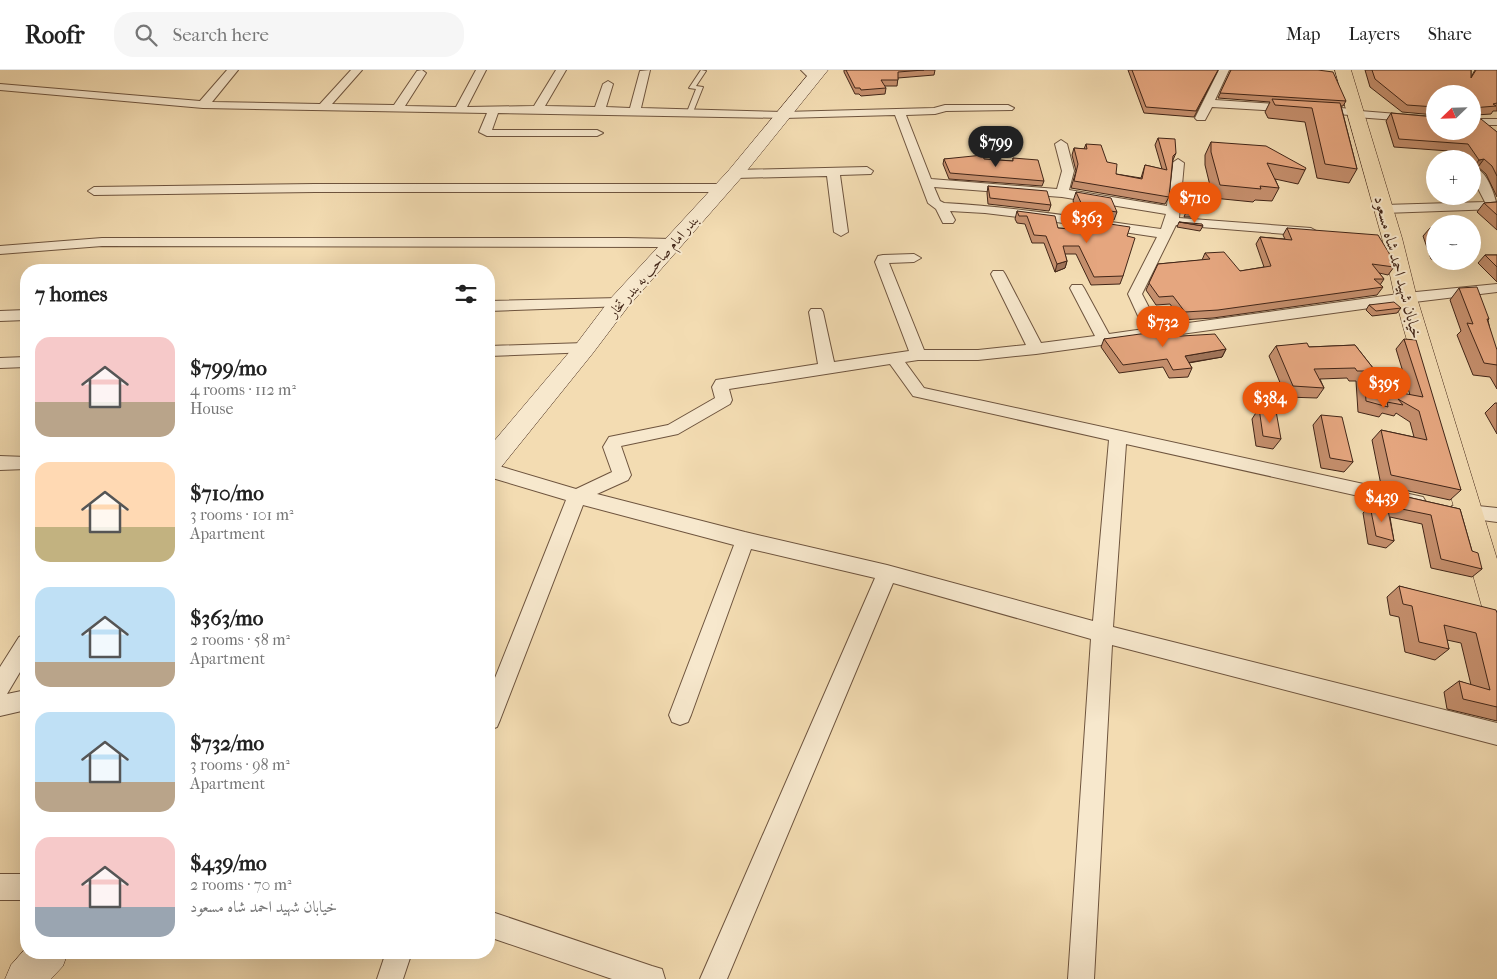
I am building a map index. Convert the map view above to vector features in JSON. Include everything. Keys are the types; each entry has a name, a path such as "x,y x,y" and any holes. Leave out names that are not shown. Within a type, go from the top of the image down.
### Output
{"main road":[{"name":"بندر امام صاحب به بندر تخار","path":"495,457 585,348 619,303 784,115 813,72"},
{"name":"خیابان شهید احمد شاه مسعود","path":"1341,72 1356,113 1384,209 1387,238 1497,607"},
{"path":"25,979 43,959"}],"street":[{"path":"203,105 233,70"},
{"path":"324,106 357,70"},
{"path":"460,110 481,70"},
{"path":"538,109 561,70"},
{"path":"1201,118 1224,70"},
{"path":"635,110 645,71"},
{"path":"398,108 421,73"},
{"path":"600,110 608,84"},
{"path":"0,88 203,105 460,110 635,110 784,115 935,111 945,108 1008,108"},
{"path":"1209,103 1426,119"},
{"path":"494,110 485,132 487,133 597,133"},
{"path":"899,112 928,183 934,203 940,206 1043,216 1170,222 1325,233"},
{"path":"1481,122 1497,122"},
{"path":"1061,144 1068,171 1062,193"},
{"path":"1154,333 1135,294 1170,222 1178,163"},
{"path":"94,191 728,181 867,171"},
{"path":"833,172 841,232"},
{"path":"928,183 1062,193 1170,222"},
{"path":"1384,209 1493,206 1481,183"},
{"path":"940,206 948,220"},
{"path":"0,250 102,242 672,243"},
{"path":"914,258 888,258 883,259 882,262 918,355"},
{"path":"998,274 1036,350"},
{"path":"1077,288 1105,340"},
{"path":"495,705 577,496 622,475 612,447 615,441 672,430 724,400 720,387 722,384 918,355 978,355 1036,350 1406,298 1497,288"},
{"path":"495,306 619,303"},
{"path":"816,312 826,369"},
{"path":"0,316 20,315"},
{"path":"495,351 585,348"},
{"path":"894,359 919,392 1435,506 1469,513 1497,515"},
{"path":"0,363 20,362"},
{"path":"1081,979 1102,633 1118,436"},
{"path":"0,463 20,463"},
{"path":"495,465 577,496 746,540 887,573 1102,633 1497,734"},
{"path":"680,715 746,540"},
{"path":"713,979 887,573"},
{"path":"0,687 20,653"},
{"path":"0,706 20,701"},
{"path":"0,887 20,887"},
{"path":"495,926 652,979"},
{"path":"390,979 397,959"}],"lane":[{"path":"690,112 700,87 692,88 703,71"}],"building":[{"path":"846,70 924,70 898,72 898,80 881,80 886,88 861,90 860,88 855,88"},
{"path":"1132,70 1218,70 1196,111 1146,107"},
{"path":"1231,70 1318,70 1333,72 1346,101 1220,93"},
{"path":"1372,70 1471,70 1471,78 1476,70 1497,70 1497,103 1493,104 1496,106 1481,107 1481,85 1426,85 1426,106 1407,105 1375,79"},
{"path":"1272,99 1340,103 1357,169 1325,164 1312,108 1275,105"},
{"path":"1391,113 1426,116 1426,140 1481,140 1481,119 1497,132 1497,176 1492,166 1484,159 1481,160 1481,150 1472,150 1468,144 1399,139"},
{"path":"1158,138 1175,139 1176,153 1173,156 1169,197 1074,181 1078,164 1074,148 1087,149 1086,144 1101,145 1107,162 1117,164 1116,174 1142,179 1145,165 1167,170"},
{"path":"1211,142 1266,146 1306,168 1305,170 1267,163 1279,188 1260,186 1261,189 1220,185 1211,152"},
{"path":"983,155 984,159 1013,161 1013,158 1038,160 1044,181 950,173 944,159"},
{"path":"1186,185 1189,185 1198,212 1187,211 1191,207 1184,206"},
{"path":"988,186 1047,191 1051,205 990,198"},
{"path":"1076,192 1111,198 1117,212 1083,207"},
{"path":"1497,202 1497,215 1484,203"},
{"path":"1017,211 1055,216 1058,228 1094,231 1090,221 1130,227 1127,236 1135,238 1123,276 1094,277 1079,246 1063,246 1067,261 1057,264 1046,236 1034,235 1027,216 1019,216"},
{"path":"1179,222 1202,224 1203,226"},
{"path":"1287,228 1378,235 1389,253 1394,267 1372,264 1384,279 1374,279 1383,287 1218,310 1185,312 1173,296 1159,297 1149,283 1158,264 1210,259 1205,253 1224,252 1240,271 1271,266 1260,237 1292,240"},
{"path":"1485,255 1497,255 1497,267"},
{"path":"1477,287 1489,319 1487,319 1497,350 1497,365 1484,363 1467,323 1473,324 1459,288"},
{"path":"1394,302 1401,308 1376,311 1369,305"},
{"path":"1162,331 1165,337 1215,334 1226,349 1185,356 1192,368 1173,370 1167,359 1123,365 1104,339"},
{"path":"1404,339 1416,340 1461,490 1391,475 1381,430 1427,440 1419,411 1398,399 1403,405 1387,402 1388,407 1366,401 1364,371 1357,371 1355,368 1314,369 1324,388 1293,386 1276,346 1307,343 1309,347 1355,345 1391,391 1423,397"},
{"path":"1259,408 1276,411 1281,439 1263,436"},
{"path":"1321,415 1342,417 1353,462 1330,458"},
{"path":"1394,494 1460,509 1472,551 1478,553 1482,569 1441,559 1431,515 1397,508"},
{"path":"1370,506 1388,510 1394,541 1376,536"},
{"path":"1399,586 1496,610 1497,707 1463,699 1459,681 1490,690 1476,633 1444,625 1449,649 1419,642 1412,606 1403,604"}]}
